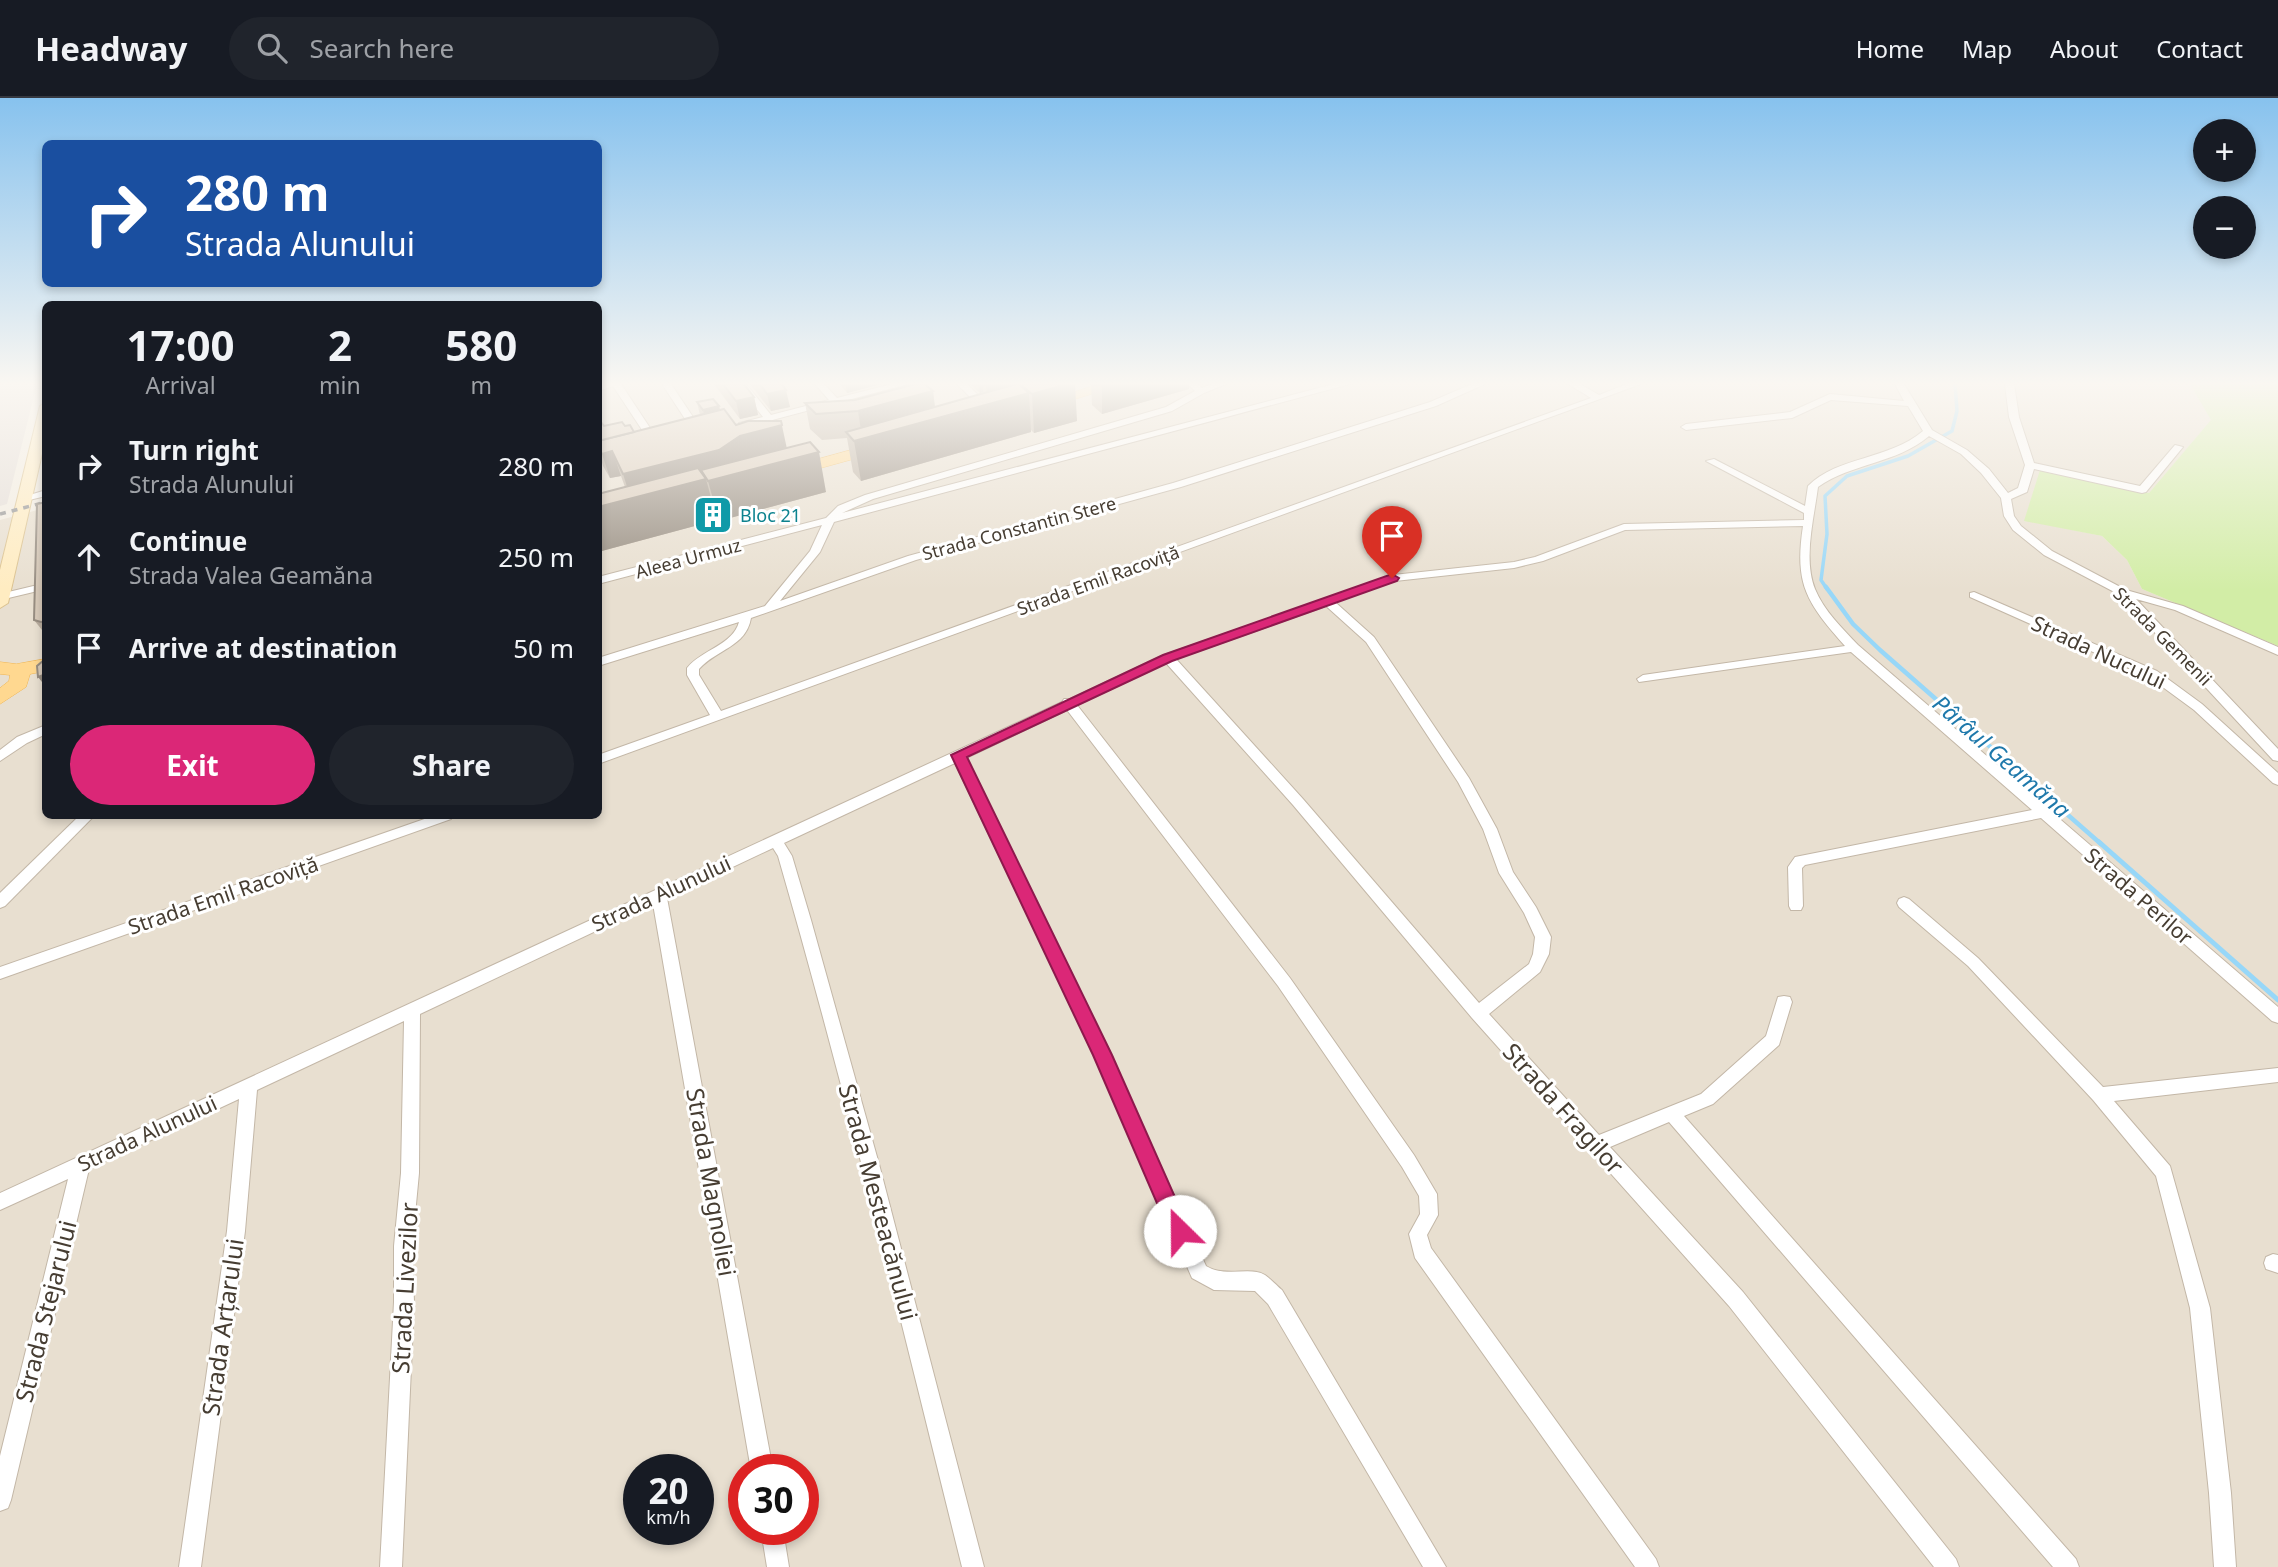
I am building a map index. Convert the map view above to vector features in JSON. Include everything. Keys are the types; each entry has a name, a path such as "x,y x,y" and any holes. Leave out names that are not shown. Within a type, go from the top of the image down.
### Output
{"main road":[{"path":"779,474 860,453"},
{"path":"5,681 42,667"},
{"path":"5,681 42,676"}],"street":[{"path":"1,600 35,453"},
{"path":"767,609 815,552 829,521 842,508 869,497 1024,453"},
{"name":"Aleea Urmuz","path":"602,580 1087,453"},
{"name":"Strada Constantin Stere","path":"602,661 746,616 912,558 1190,481 1280,453"},
{"name":"Strada Emil Racoviță","path":"602,759 1444,453"},
{"name":"Strada Perilor","path":"1896,453 1824,476 1813,486 1803,559 1805,581 1815,603 1854,648 2278,1016"},
{"name":"Strada Gemenii","path":"1963,453 1973,459 2006,498 2009,516 2017,528 2035,544 2124,593 2278,757"},
{"path":"2006,498 2023,490 2030,464 2026,453"},
{"path":"2030,464 2142,490 2173,453"},
{"path":"1711,461 1810,517"},
{"path":"25,498 42,494"},
{"name":"Strada Alunului","path":"0,1202 1167,658 1403,575 1501,567 1539,559 1624,527 1810,517"},
{"path":"1,600 42,587"},
{"path":"2124,593 2179,608 2278,651"},
{"name":"Strada Nucului","path":"1974,595 2153,674 2198,707 2278,780"},
{"path":"1328,601 1370,640 1464,781 1490,829 1506,873 1531,911 1543,937 1541,954 1535,968 1478,1013"},
{"path":"718,717 693,674 693,668 736,639 745,627 746,616"},
{"path":"1643,679 1854,648"},
{"name":"Strada Fragilor","path":"1167,658 1298,802 1478,1013 1736,1299 1948,1567"},
{"path":"1068,702 1284,982 1408,1161 1428,1194 1429,1215 1418,1234 1422,1252 1648,1567"},
{"path":"0,757 22,740 42,731"},
{"path":"958,755 1102,1055 1199,1272 1214,1281 1259,1282 1275,1297 1435,1567"},
{"path":"1796,906 1795,867 1800,861 2043,813"},
{"path":"0,902 84,819"},
{"name":"Strada Emil Racoviță","path":"0,973 437,819"},
{"name":"Strada Mesteacănului","path":"775,840 785,856 804,920 870,1164 973,1567"},
{"name":"Strada Magnoliei","path":"659,894 759,1454"},
{"path":"1905,903 1973,962 2099,1095 2164,1172 2195,1285 2220,1493 2225,1567"},
{"path":"1597,1144 1707,1099 1773,1040 1784,1002"},
{"name":"Strada Livezilor","path":"391,1567 404,1302 403,1246 410,1173 412,1010"},
{"path":"2099,1095 2278,1075"},
{"name":"Strada Arțarului","path":"190,1567 236,1231 249,1086"},
{"path":"1671,1113 2068,1567"},
{"name":"Strada Stejarului","path":"0,1500 81,1164"},
{"path":"774,1545 778,1567"}],"shaded area":[{"path":"0,453 20,453 7,504 0,506"},
{"path":"602,453 2184,453 2149,493 2041,470 2025,520 2102,536 2127,560 2142,589 2278,646 2278,1567 0,1567 0,520 42,509 42,819 602,819"}],"green space":[{"path":"2183,453 2278,453 2278,646 2142,589 2127,560 2102,536 2024,521 2040,470 2149,493"}],"building":[{"path":"613,453 709,453 623,474"},
{"path":"769,453 817,453 708,481 701,470"},
{"path":"698,468 706,479 602,506 602,493"},
{"path":"42,503 41,622 34,620 37,504"},
{"path":"42,662 42,676 38,677 37,666"}],"waterway":[{"path":"1827,589 1821,580 1827,534 1825,496 1847,476 1914,453"},
{"name":"Pârâul Geamăna","path":"1826,587 1853,624 1880,650 2101,844"},
{"name":"Pârâul Geamăna","path":"2099,842 2278,1000"}],"railway":[{"path":"0,514 42,503"}],"place":[{"name":"Bloc 21","path":"713,515"}],"route":[{"path":"1180,1231 1102,1055 958,755 1167,658 1352,595 1392,578"}]}
